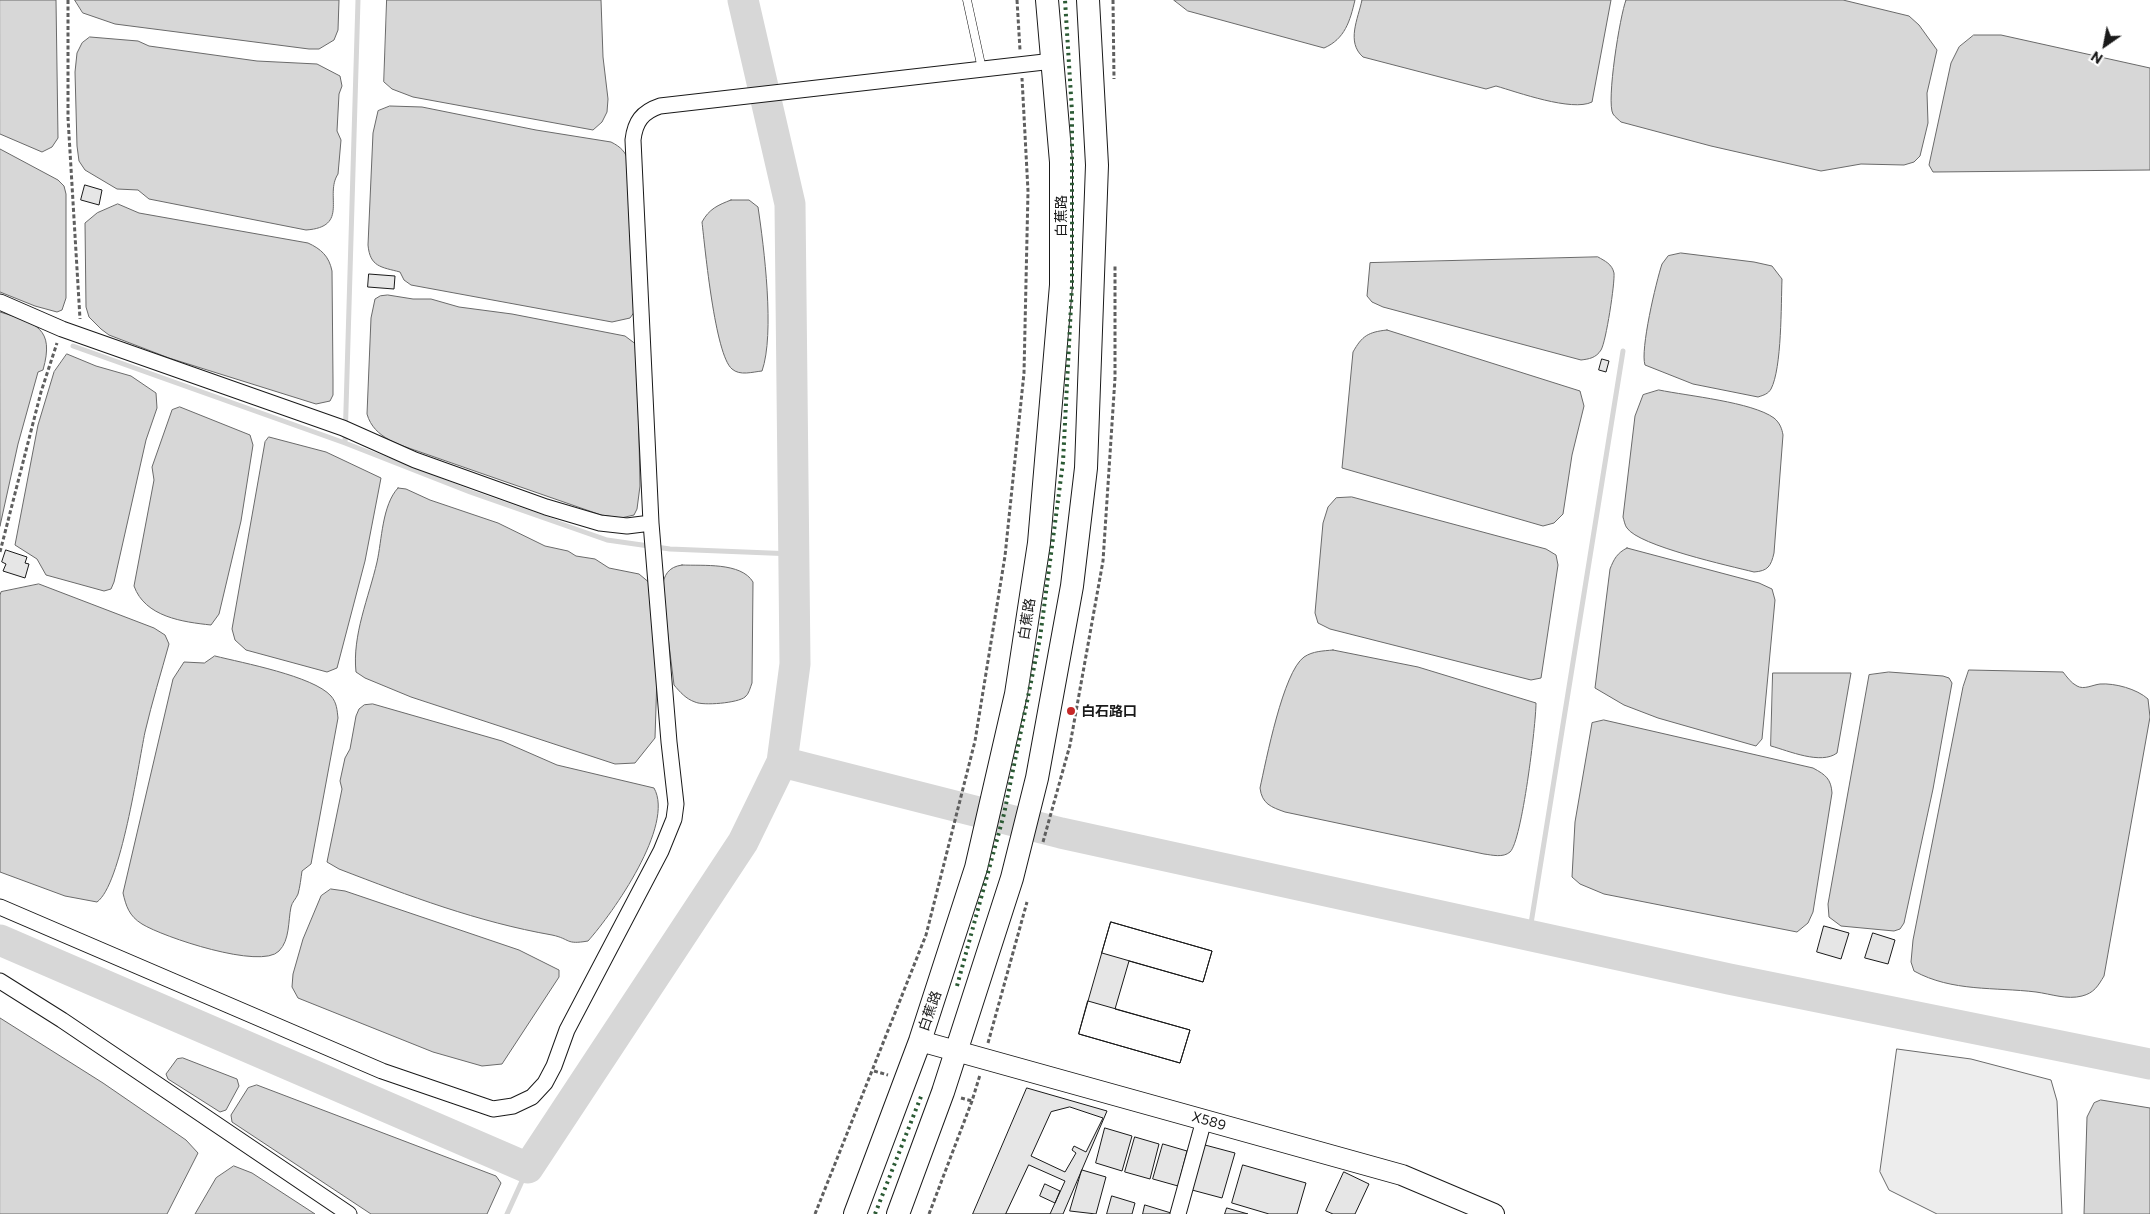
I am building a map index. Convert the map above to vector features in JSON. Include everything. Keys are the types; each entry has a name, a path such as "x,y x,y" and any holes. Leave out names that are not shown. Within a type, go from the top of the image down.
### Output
{"main road":[{"name":"白蕉路","path":"855,1214 920,1041 976,868 1016,694 1039,543 1061,285 1061,162 1047,0"},
{"path":"898,1214 956,1051 1012,878 1037,778 1072,586 1086,468 1097,165 1088,0"}],"street":[{"path":"0,907 382,1071 493,1109 513,1106 532,1097 545,1084 554,1066 567,1030 661,851 674,819 676,804 651,530 633,140 634,128 648,110 660,106 816,86 1053,60"},
{"path":"0,302 81,335 343,428 416,460 546,507 600,523 651,530"},
{"path":"0,981 62,1020 349,1214"},
{"name":"X589","path":"920,1041 1402,1175 1494,1214"},
{"path":"1178,1214 1204,1120"}],"lane":[{"path":"967,0 982,69"}],"path":[{"path":"68,0 68,118 81,335"},
{"path":"1017,0 1020,57"},
{"path":"815,1214 853,1124 926,935 976,741 1005,556 1024,373 1028,191 1021,76"},
{"path":"0,552 40,392 62,328"},
{"path":"1042,846 1059,784"}],"shaded area":[{"path":"0,0 56,0 58,138 52,147 42,152 0,134"},
{"path":"75,0 339,0 338,30 334,40 319,49 309,49 115,24 83,13"},
{"path":"387,0 601,0 603,57 608,99 607,112 602,122 593,130 413,97 392,89 384,82"},
{"path":"1174,0 1355,0 1346,28 1337,40 1324,48 1188,11"},
{"path":"1362,0 1611,0 1592,102 1572,105 1544,100 1496,86 1486,89 1363,57 1358,51 1354,37"},
{"path":"1626,0 1843,0 1909,16 1919,25 1937,50 1927,93 1928,123 1920,156 1914,162 1904,165 1861,164 1821,171 1711,146 1621,122 1613,114 1611,93 1617,39"},
{"path":"1974,35 2001,35 2150,68 2150,170 1933,172 1929,165 1951,63 1959,47"},
{"path":"90,37 138,41 149,46 257,61 317,64 340,76 342,86 339,94 337,131 341,140 338,174 334,182 332,216 328,223 319,228 306,230 149,199 138,190 117,189 85,170 79,161 77,146 75,72 77,53 82,43"},
{"path":"390,106 422,107 536,130 611,142 620,148 625,153 629,163 635,311 630,318 612,322 411,285 404,280 400,272 382,267 374,262 368,245 373,133 378,111"},
{"path":"0,149 58,180 64,186 66,194 66,298 62,310 57,312 35,306 0,292"},
{"path":"731,200 749,200 758,207 763,244 768,313 766,355 762,371 750,373 735,371 726,360 716,323 702,222 714,208"},
{"path":"118,204 139,213 308,243 321,251 327,257 332,271 333,395 330,401 316,404 169,358 109,335 101,329 89,317 86,307 85,223 97,213"},
{"path":"1681,253 1772,266 1782,279 1777,366 1775,379 1767,393 1758,397 1693,384 1645,365 1647,331 1662,264 1668,256"},
{"path":"1598,257 1612,267 1614,273 1613,288 1603,345 1597,355 1587,359 1581,360 1383,307 1372,302 1367,296 1370,263"},
{"path":"388,295 413,299 431,299 459,307 512,314 625,336 637,345 640,486 637,509 634,515 621,518 601,515 406,447 389,440 376,430 367,414 371,318 375,299"},
{"path":"0,312 24,320 40,329 46,345 46,356 43,370 38,372 18,444 0,526"},
{"path":"1387,330 1580,391 1584,406 1572,455 1563,514 1554,523 1543,526 1342,468 1353,352 1359,342 1366,336"},
{"path":"67,354 96,366 131,376 156,393 157,408 146,440 114,582 111,589 104,591 46,575 37,559 15,545 38,425 54,372"},
{"path":"1659,390 1719,400 1751,408 1764,412 1774,418 1779,424 1783,435 1774,553 1772,561 1766,569 1754,572 1666,548 1635,535 1626,527 1623,517 1635,416 1643,395"},
{"path":"180,407 250,435 253,445 241,521 219,614 211,625 177,620 156,611 139,596 134,586 154,480 152,467 172,410"},
{"path":"269,437 326,452 381,478 365,561 337,668 327,672 246,650 235,640 232,629 265,442"},
{"path":"398,488 406,489 430,500 498,523 545,546 568,551 576,556 595,559 609,568 639,574 651,584 657,676 655,738 635,763 615,764 411,697 365,678 356,672 356,644 377,562 383,523 389,504"},
{"path":"1352,497 1546,549 1556,555 1558,565 1541,678 1531,680 1330,629 1318,623 1315,613 1323,523 1328,507 1336,498"},
{"path":"1627,548 1759,583 1772,589 1775,600 1762,739 1756,746 1658,718 1624,705 1595,688 1610,569 1616,557"},
{"path":"682,565 731,568 740,571 753,582 752,683 748,694 741,699 720,703 699,703 686,697 674,685 662,588 668,572"},
{"path":"39,584 154,628 165,635 169,644 145,732 121,850 106,891 97,902 65,896 0,872 0,595 1,592"},
{"path":"1333,650 1418,667 1536,703 1534,734 1524,806 1515,843 1510,852 1501,856 1484,854 1285,812 1265,801 1260,788 1276,718 1289,680 1296,666 1304,657 1314,652"},
{"path":"215,656 277,671 309,682 331,696 337,709 338,718 311,864 302,871 298,894 291,907 288,930 283,947 269,956 253,957 212,950 153,930 142,924 131,914 123,893 173,679 184,662 204,663"},
{"path":"1969,670 2063,672 2071,682 2080,687 2100,684 2126,687 2148,699 2150,717 2104,976 2095,989 2086,995 2065,997 2036,992 1958,986 1928,978 1914,971 1911,962 1913,940 1963,687"},
{"path":"1889,672 1943,676 1949,678 1952,683 1933,789 1904,923 1900,929 1894,931 1841,926 1829,917 1828,904 1869,675"},
{"path":"1773,673 1851,673 1837,753 1822,758 1796,754 1771,746"},
{"path":"373,704 502,741 557,765 654,788 658,804 656,824 649,845 625,890 588,941 572,942 471,916 391,889 339,869 327,862 342,789 340,781 345,758 350,749 356,716 359,709 364,705"},
{"path":"1604,720 1813,768 1824,775 1829,781 1832,793 1813,912 1808,923 1797,932 1604,894 1580,884 1572,877 1575,822 1592,723"},
{"path":"331,889 345,891 519,950 559,970 559,977 502,1064 482,1066 433,1052 298,998 292,987 293,974 303,939 321,896"},
{"path":"0,1018 103,1083 186,1140 198,1153 167,1214 0,1214"},
{"path":"1897,1049 1971,1059 2051,1080 2057,1101 2062,1214 1937,1214 1889,1190 1880,1172"},
{"path":"183,1058 237,1079 239,1086 226,1110 220,1112 168,1079 166,1074 177,1059"},
{"path":"257,1085 496,1176 501,1183 487,1214 371,1214 232,1122 231,1115 248,1088"},
{"path":"2101,1100 2150,1108 2150,1214 2084,1214 2087,1117 2094,1103"},
{"path":"234,1166 252,1173 315,1214 195,1214 216,1178"}],"building":[{"path":"85,185 102,190 99,205 81,200"},
{"path":"369,274 395,276 394,289 368,287"},
{"path":"1602,359 1609,361 1606,372 1599,370"},
{"path":"6,550 27,557 25,563 29,564 25,578 3,571 6,564 2,562"},
{"path":"1111,922 1212,951 1203,982 1102,953"},
{"path":"1111,922 1212,951 1203,982 1129,961 1115,1009 1190,1030 1180,1063 1079,1034"},
{"path":"1824,926 1849,933 1841,959 1817,952"},
{"path":"1873,933 1895,940 1888,964 1865,958"},
{"path":"1088,1001 1190,1030 1180,1063 1079,1034"},
{"path":"1027,1088 1107,1111 1063,1214 973,1214"},
{"path":"1070,1107 1103,1118 1086,1152 1074,1146 1072,1150 1076,1153 1065,1172 1031,1156 1051,1112"},
{"path":"1105,1128 1132,1136 1122,1171 1096,1163"},
{"path":"1135,1137 1159,1144 1150,1179 1125,1172"},
{"path":"1163,1144 1187,1151 1178,1186 1153,1179"},
{"path":"1205,1145 1235,1153 1222,1198 1192,1190"},
{"path":"1029,1165 1065,1181 1050,1214 1006,1214"},
{"path":"1243,1165 1306,1183 1297,1214 1269,1214 1232,1203"},
{"path":"1082,1170 1106,1177 1096,1214 1070,1211"},
{"path":"1344,1172 1369,1184 1355,1214 1333,1214 1326,1211"},
{"path":"1045,1184 1060,1191 1055,1203 1040,1196"},
{"path":"1112,1196 1135,1203 1132,1214 1107,1214"},
{"path":"1145,1205 1171,1213 1171,1214 1143,1214"},
{"path":"1227,1208 1248,1214 1225,1214"}],"waterway":[{"path":"345,443 358,0"},
{"path":"0,940 528,1168 743,842 782,762 795,664 790,204 743,0"},
{"path":"73,346 345,443 470,492 607,540 670,549 794,554"},
{"path":"1529,936 1623,351"},
{"path":"782,762 1061,833 1729,979 2150,1064"},
{"path":"507,1214 528,1168"}],"hedge":[{"path":"957,986 1004,814 1040,638 1063,462 1072,286 1072,112 1065,0"},
{"path":"875,1214 922,1094"}],"place":[{"name":"白石路口","path":"1071,711"}]}
